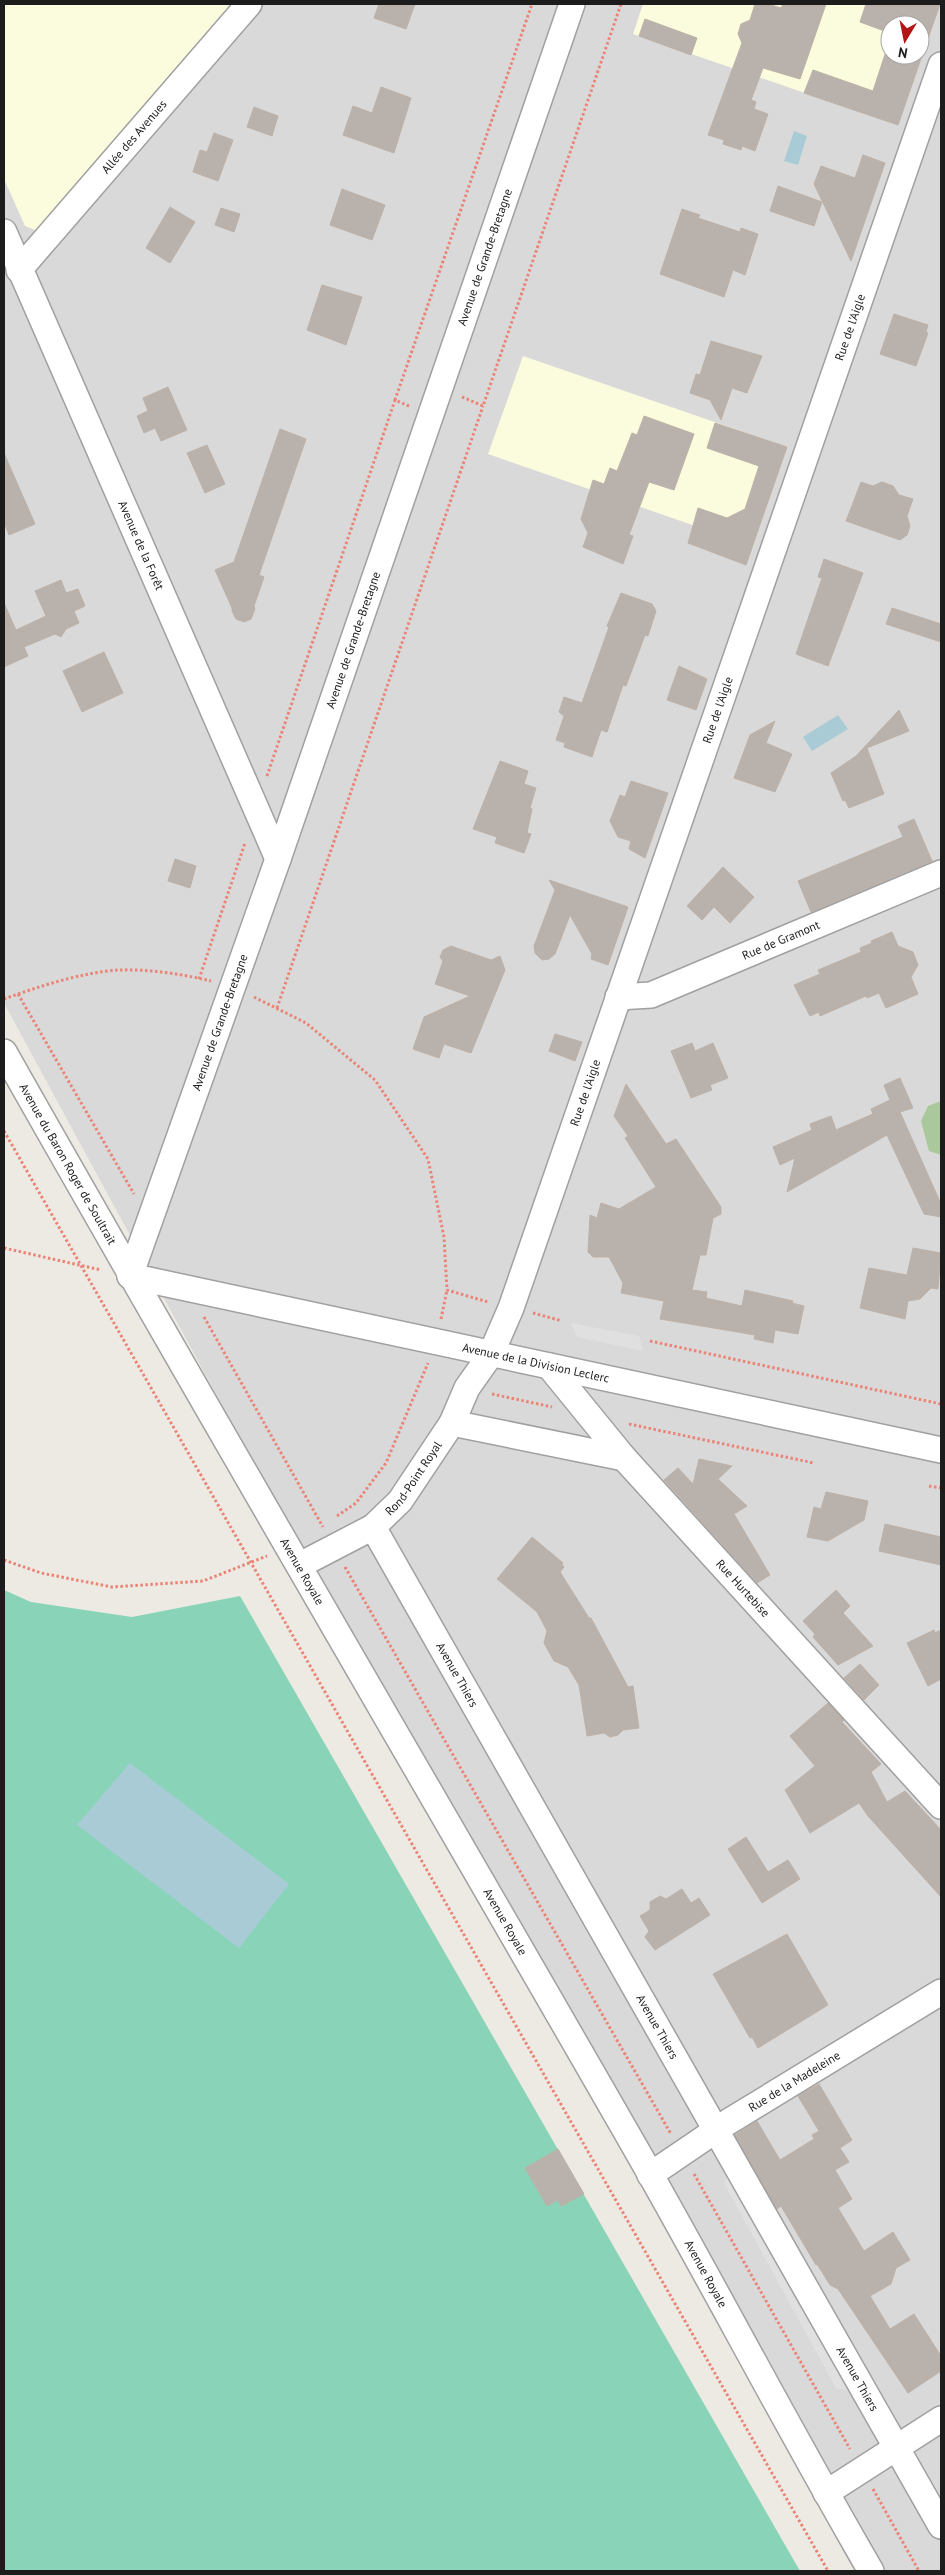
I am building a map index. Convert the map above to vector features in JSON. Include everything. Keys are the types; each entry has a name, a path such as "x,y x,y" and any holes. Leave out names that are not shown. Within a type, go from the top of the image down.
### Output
{"street":[{"name":"Allée des Avenues","path":"19,270 250,4"},
{"name":"Avenue de Grande-Bretagne","path":"130,1276 278,859 572,4"},
{"name":"Rue de l'Aigle","path":"491,1354 511,1308 941,65"},
{"name":"Avenue de la Forêt","path":"4,232 278,859"},
{"name":"Rue de Gramont","path":"618,997 650,995 941,873"},
{"name":"Avenue du Baron Roger de Soultrait","path":"4,1052 130,1276"},
{"name":"Avenue de la Division Leclerc","path":"130,1276 941,1450"},
{"name":"Avenue Royale","path":"130,1276 295,1556 650,2175 871,2571"},
{"name":"Rond-Point Royal","path":"295,1556 335,1548 373,1527 400,1501 417,1479 452,1422 467,1388 491,1354"},
{"name":"Rue Hurtebise","path":"549,1366 624,1458 941,1806"},
{"path":"452,1422 624,1458"},
{"name":"Avenue Thiers","path":"373,1527 941,2526"},
{"name":"Rue de la Madeleine","path":"650,2175 682,2152 941,1992"},
{"path":"826,2493 941,2420"}],"path":[{"path":"199,978 395,400"},
{"path":"277,1008 483,406"},
{"path":"4,999 47,984 119,970 199,978 232,987 306,1022 375,1080 428,1159 444,1237 447,1290 436,1342 422,1382 386,1463 356,1503 336,1517"},
{"path":"18,994 135,1197"},
{"path":"4,1131 828,2571"},
{"path":"4,1248 130,1276"},
{"path":"447,1290 511,1308"},
{"path":"200,1309 920,2571"},
{"path":"650,1341 941,1404"},
{"path":"467,1388 588,1415"},
{"path":"625,1423 814,1463"},
{"path":"929,1486 941,1488"},
{"path":"4,1560 41,1573 112,1587 203,1581 251,1563 295,1556 329,1522"}],"shaded area":[{"path":"4,4 941,4 941,2571 854,2571 4,1003"},
{"path":"4,4 231,4 48,224 35,230 25,226 4,179"},
{"path":"643,4 887,4 919,15 880,15 880,65 919,65 898,125 633,34"},
{"path":"930,19 934,20 930,32"},
{"path":"523,356 787,447 753,546 488,454"},
{"path":"571,1323 639,1336 643,1351 577,1337"},
{"path":"730,2173 853,2392 836,2388 724,2183"}],"green space":[{"path":"941,1101 941,1155 929,1151 921,1121 928,1106"},
{"path":"4,1590 31,1602 132,1617 240,1596 800,2571 4,2571"}],"water":[{"path":"794,131 807,136 798,165 784,161"},
{"path":"838,715 848,729 812,751 803,737"},
{"path":"130,1763 289,1884 239,1948 77,1825"}],"building":[{"path":"379,4 415,4 406,29 374,18"},
{"path":"755,4 768,4 781,8 783,4 826,4 800,79 763,68 751,100 756,102 754,109 768,114 755,151 742,146 741,150 723,144 724,140 708,135 742,43 738,34 741,24 750,20"},
{"path":"866,4 940,4 930,33 930,15 880,15 880,29 860,22"},
{"path":"645,19 697,38 691,55 639,36"},
{"path":"882,65 919,65 898,125 804,93 813,70 873,91"},
{"path":"381,87 411,98 394,153 343,135 353,106 372,113"},
{"path":"254,107 278,116 272,136 247,127"},
{"path":"214,133 233,140 218,181 193,172 200,150 207,152"},
{"path":"863,155 885,163 851,261 814,184 821,166 855,178"},
{"path":"778,186 822,202 814,226 770,211"},
{"path":"342,189 385,205 372,240 330,225"},
{"path":"170,207 195,222 170,263 146,248"},
{"path":"221,208 240,214 234,232 215,225"},
{"path":"682,209 700,215 698,218 740,232 741,228 758,234 745,275 733,270 724,297 660,274"},
{"path":"322,285 362,297 346,345 307,330"},
{"path":"894,314 928,325 926,332 928,333 916,366 880,354"},
{"path":"711,341 762,356 747,393 732,388 721,420 710,400 690,393 696,374 700,375"},
{"path":"168,387 187,430 161,441 155,428 144,433 137,416 148,411 143,398"},
{"path":"644,416 694,434 674,490 649,482 629,535 633,536 623,564 583,547 588,533 581,519 593,480 604,484 610,468 617,471 632,433 637,435"},
{"path":"715,423 787,447 746,565 688,543 698,508 727,518 745,509 759,466 707,448"},
{"path":"280,429 306,439 259,575 264,577 254,606 255,609 251,619 244,622 236,619 215,570 234,562"},
{"path":"207,445 225,484 205,493 187,453"},
{"path":"4,453 35,524 9,535 4,522"},
{"path":"861,482 873,486 882,482 893,486 899,495 913,499 907,516 910,526 907,535 900,540 846,521"},
{"path":"824,559 863,573 828,666 796,654 822,578 818,577"},
{"path":"61,580 66,593 78,589 85,606 74,611 79,623 66,629 61,637 55,634 24,647 28,656 4,667 4,603 16,630 46,616 35,591"},
{"path":"621,593 652,604 656,611 648,636 645,635 626,686 623,685 607,732 601,730 592,757 564,747 565,743 556,740 564,716 559,712 564,697 582,703 609,627 607,626"},
{"path":"892,608 941,624 941,642 886,624"},
{"path":"104,652 123,693 82,712 63,671"},
{"path":"679,666 707,679 696,710 667,700"},
{"path":"899,710 909,731 867,748 884,794 849,808 845,800 843,801 831,773 856,756"},
{"path":"775,721 766,743 792,754 775,792 734,778 750,735"},
{"path":"500,761 528,771 524,784 536,788 530,808 532,809 527,833 531,834 524,853 495,843 497,837 473,829"},
{"path":"631,781 668,793 645,858 629,849 631,841 618,837 610,821 620,795 625,797"},
{"path":"914,819 932,861 811,912 798,881 903,837 898,826"},
{"path":"175,859 196,866 190,888 168,881"},
{"path":"723,867 754,897 730,923 714,907 702,920 687,906"},
{"path":"549,880 628,907 608,965 591,959 592,954 570,915 555,954 549,959 542,960 535,953 534,946 555,890"},
{"path":"892,932 898,946 913,952 918,965 911,977 918,994 886,1008 879,993 867,998 866,996 820,1016 819,1012 810,1016 794,985 820,974 818,970 861,952 860,948"},
{"path":"451,946 491,960 500,956 505,970 471,1053 444,1044 439,1058 413,1049 424,1017 470,996 435,984 443,961 440,957 443,950"},
{"path":"555,1034 582,1042 575,1061 549,1051"},
{"path":"692,1043 695,1051 713,1043 728,1078 710,1085 712,1090 691,1098 671,1051"},
{"path":"900,1078 913,1108 900,1112 941,1204 941,1217 924,1214 887,1135 787,1192 795,1158 780,1165 773,1147 812,1130 810,1124 831,1116 836,1130 873,1114 871,1109 890,1100 884,1085"},
{"path":"626,1084 666,1144 676,1139 721,1207 721,1214 713,1218 706,1255 700,1255 692,1290 707,1292 706,1298 742,1306 745,1290 793,1301 792,1303 804,1306 798,1334 775,1330 773,1343 754,1339 755,1335 660,1319 664,1301 621,1293 623,1283 609,1257 593,1257 588,1252 590,1215 597,1218 601,1203 619,1209 656,1187 625,1138 628,1136 614,1116"},
{"path":"913,1248 941,1253 938,1289 931,1288 920,1299 908,1301 905,1319 860,1308 869,1268 907,1275"},
{"path":"699,1459 732,1466 718,1479 747,1506 734,1514 770,1575 757,1583 664,1480 678,1468 693,1484"},
{"path":"826,1492 868,1501 864,1520 828,1541 807,1537 814,1507 821,1509"},
{"path":"885,1524 941,1537 941,1565 879,1551"},
{"path":"532,1537 563,1563 564,1567 560,1572 589,1618 591,1618 628,1687 633,1686 639,1728 623,1730 618,1735 610,1737 604,1733 587,1736 579,1685 568,1667 554,1661 544,1643 547,1631 537,1612 497,1579"},
{"path":"836,1590 850,1606 843,1613 873,1646 838,1665 813,1637 815,1634 803,1621"},
{"path":"934,1630 935,1633 941,1630 941,1679 928,1686 907,1643"},
{"path":"860,1664 879,1685 864,1700 844,1678"},
{"path":"828,1703 844,1720 842,1722 881,1764 871,1772 887,1802 905,1791 941,1830 941,1897 868,1816 859,1803 810,1833 785,1790 815,1766 790,1736"},
{"path":"746,1837 768,1872 788,1860 800,1879 762,1903 728,1849"},
{"path":"682,1889 691,1903 699,1898 710,1915 655,1950 645,1937 649,1931 640,1916 650,1910 650,1902 660,1896 666,1899"},
{"path":"787,1934 828,2005 758,2048 752,2037 750,2038 713,1974"},
{"path":"819,2084 852,2140 840,2148 849,2162 835,2170 852,2199 838,2208 864,2251 893,2232 910,2260 896,2268 891,2284 870,2296 890,2329 914,2314 941,2356 941,2371 908,2393 838,2289 830,2285 816,2265 781,2206 777,2209 735,2135 757,2121 780,2160 814,2139 812,2135 819,2131 798,2096"},
{"path":"558,2149 584,2194 561,2206 558,2200 547,2206 525,2168"}]}
